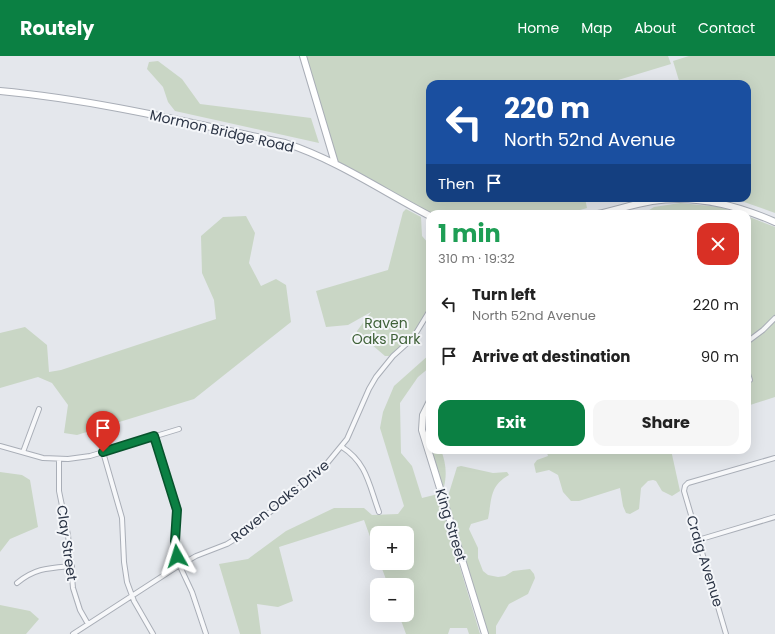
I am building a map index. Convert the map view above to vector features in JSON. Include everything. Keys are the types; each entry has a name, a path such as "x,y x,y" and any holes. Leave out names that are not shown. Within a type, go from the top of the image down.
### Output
{"main road":[{"path":"303,56 335,163"},
{"name":"Mormon Bridge Road","path":"0,91 48,96 114,106 285,143 304,149 335,163 426,214"},
{"path":"615,210 648,202"},
{"path":"715,202 745,210"},
{"path":"751,212 775,222"},
{"name":"King Street","path":"426,409 421,423 426,444"},
{"name":"King Street","path":"429,454 485,634"}],"street":[{"path":"751,339 764,330 775,318"},
{"name":"Raven Oaks Drive","path":"73,634 196,556 227,544 245,533 324,467 342,447 353,429 367,394 376,377 393,356 413,338 426,319"},
{"path":"23,452 39,409"},
{"path":"0,446 43,458 80,458 178,428"},
{"path":"154,436 177,510 175,541 179,566 192,592 206,634"},
{"path":"342,447 355,456 362,465 378,512"},
{"path":"103,452 122,518 125,571 132,596 153,634"},
{"name":"Craig Avenue","path":"726,634 684,487 688,483 775,458"},
{"name":"Clay Street","path":"58,459 59,491 68,535 75,597 88,624"},
{"path":"698,540 775,517"},
{"path":"17,583 28,574 35,571 72,566"}],"green space":[{"path":"305,56 668,56 671,64 618,80 426,80 426,202 586,202 587,208 580,210 426,210 336,161"},
{"path":"689,56 775,56 775,213 744,202 751,202 751,80 679,80 673,61"},
{"path":"158,61 182,79 200,104 311,118 319,143 175,111 168,102 163,87 147,69 149,62"},
{"path":"680,203 720,207 729,210 649,210 654,207"},
{"name":"Raven Oaks Park","path":"406,209 421,217 422,236 426,241 426,315 412,334 401,345 389,356 385,356 364,338 358,337 357,331 371,312 348,325 326,327 316,291 388,270 403,212"},
{"path":"246,216 255,233 249,263 261,286 276,279 286,285 291,322 194,399 77,435 64,433 68,405 52,383 38,377 0,388 0,333 25,327 47,345 49,372 61,370 216,319 214,300 202,273 201,236 223,217"},
{"path":"751,218 775,227 775,397 751,405"},
{"path":"426,358 426,370 418,377 400,403 401,453 412,466 422,498 438,494 480,634 469,634 467,628 450,628 448,634 406,634 402,622 414,622 414,578 385,578 383,570 414,570 414,526 370,526 370,537 364,520 279,547 293,601 278,607 257,604 261,634 240,634 219,564 248,559 286,531 334,508 364,508 372,515 398,514 404,506 380,428 383,412 394,386"},
{"path":"432,454 443,455 446,473 444,487"},
{"path":"547,454 672,454 680,491 672,496 662,491 656,481 648,481 641,488 639,509 630,514 626,513 623,506 620,488 579,501 571,501 563,492 558,475 549,470 536,473 534,464 537,460 548,456"},
{"path":"461,466 493,473 507,472 509,475 498,484 492,494 488,519 471,524 469,529 478,548 478,558 483,571 488,575 498,577 505,576 513,571 530,569 535,578 528,594 509,604 496,626 496,634 487,634 445,497 449,493 457,467"},
{"path":"0,472 22,475 30,480 38,527 10,539 0,552"},
{"path":"0,605 30,611 39,619 26,634 0,634"}],"route":[{"path":"103,452 154,436 177,510 175,548 177,556"}]}
